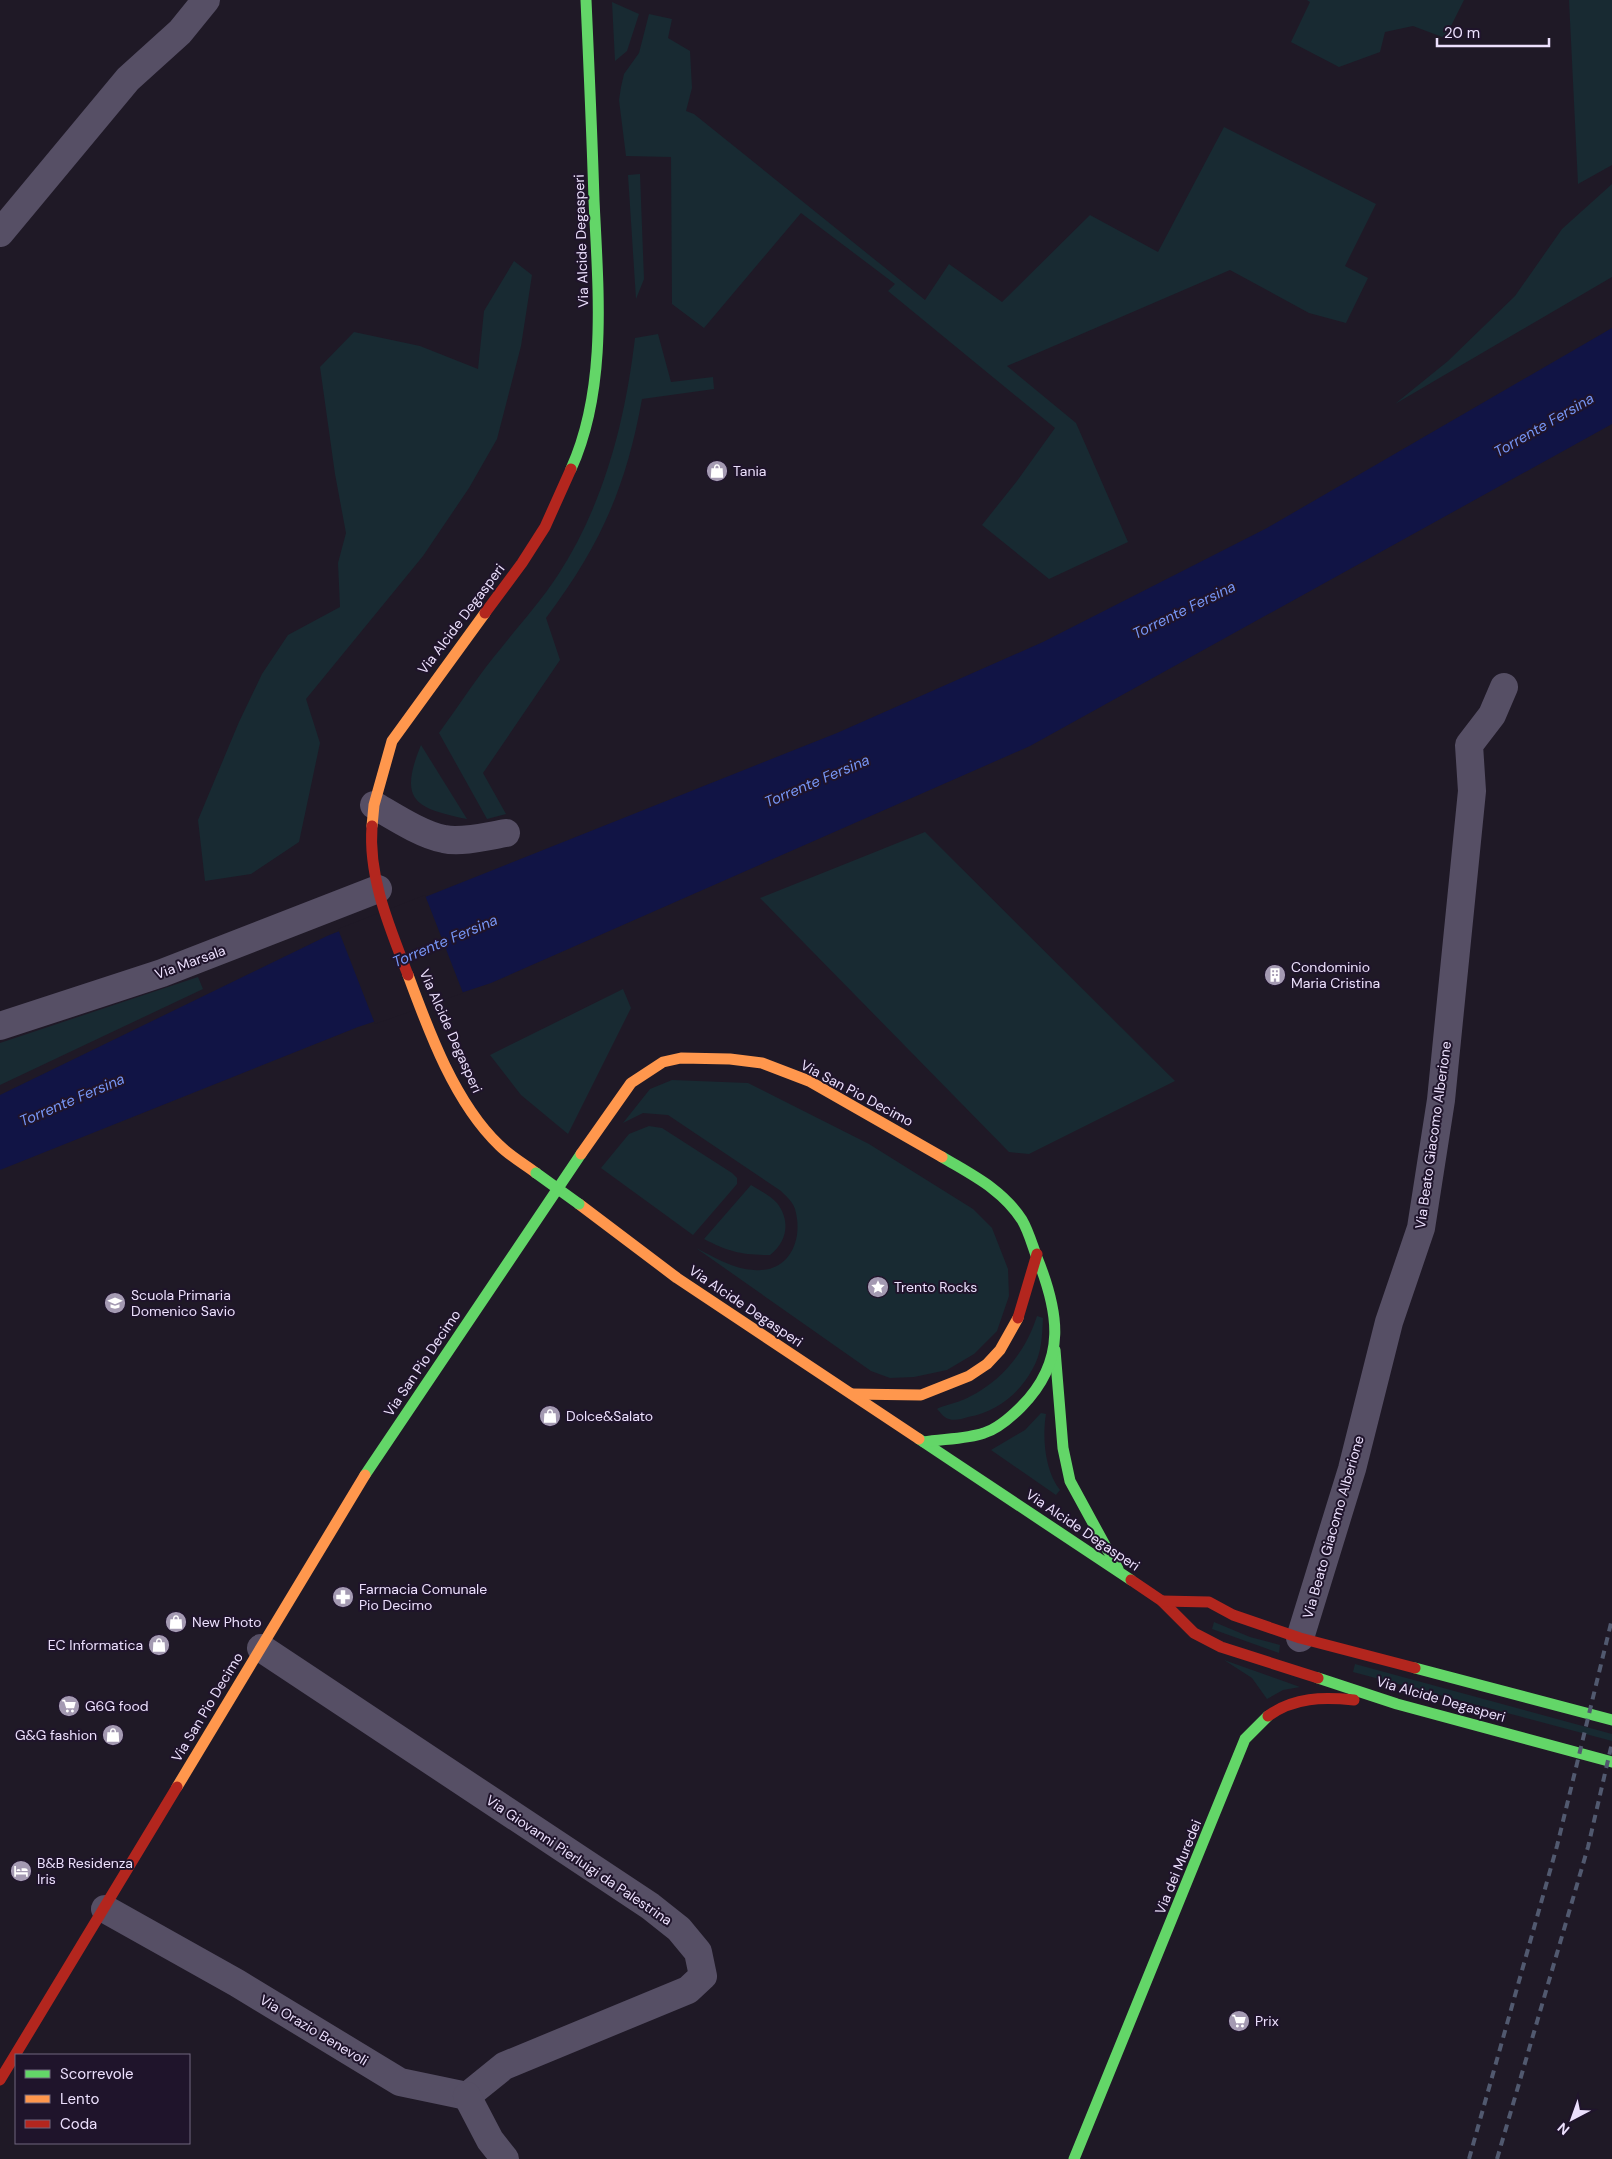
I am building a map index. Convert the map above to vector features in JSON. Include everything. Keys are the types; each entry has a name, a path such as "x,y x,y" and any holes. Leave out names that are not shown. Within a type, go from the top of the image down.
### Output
{"street":[{"path":"0,233 128,79 180,32 206,0"},
{"name":"Via Alcide Degasperi","path":"586,0 598,284 598,346 591,409 578,454 545,527 522,564 430,686 392,741 374,805 371,844 380,898 422,1009 465,1101 497,1143 677,1278 1120,1572 1162,1601 1194,1633 1221,1646 1397,1704 1612,1762"},
{"name":"Via Beato Giacomo Alberione","path":"1300,1638 1352,1469 1389,1322 1421,1228 1441,1100 1472,791 1469,745 1492,715 1504,687"},
{"path":"374,805 407,824 444,840 506,833"},
{"name":"Via Marsala","path":"0,1026 380,898"},
{"name":"Via San Pio Decimo","path":"16,2054 105,1909 350,1498 619,1098 631,1083 663,1062 681,1058 730,1059 762,1063 809,1081 992,1186 1022,1220 1049,1286 1055,1318 1055,1344 1047,1371 1031,1397 1012,1416 985,1433 924,1442"},
{"path":"852,1394 922,1395 962,1380 995,1358 1012,1336 1037,1254"},
{"path":"1055,1344 1063,1448 1070,1481 1120,1572"},
{"name":"Via Alcide Degasperi","path":"1162,1601 1209,1602 1233,1615 1300,1638 1612,1720"},
{"name":"Via Giovanni Pierluigi da Palestrina","path":"261,1648 650,1906 679,1929 698,1952 703,1976 688,1990 504,2066 467,2096"},
{"name":"Via dei Muredei","path":"1074,2159 1245,1739 1269,1714 1290,1703 1314,1698 1397,1704"},
{"name":"Via Orazio Benevoli","path":"105,1909 237,1983 400,2082 467,2096"},
{"name":"Via San Pio Decimo","path":"0,2080 15,2056"},
{"path":"467,2096 490,2140 505,2159"}],"shaded area":[{"path":"1307,0 1464,0 1445,38 1413,26 1385,32 1380,52 1339,67 1291,42 1310,2"},
{"path":"1569,0 1612,0 1612,165 1578,184"},
{"path":"612,2 639,14 627,51 615,61"},
{"path":"649,14 672,19 668,38 690,51 692,88 686,111 694,114 925,300 949,264 1002,302 1090,215 1158,252 1224,127 1376,204 1345,266 1368,278 1346,323 1309,313 1230,270 1007,366 1076,423 1128,542 1049,579 982,525 1017,481 1055,428 888,291 895,284 801,213 704,328 672,304 671,157 626,156 619,100 624,74 639,53"},
{"path":"640,174 644,279 636,299 628,175"},
{"path":"1612,184 1612,277 1395,404 1448,361 1515,296 1562,229"},
{"path":"514,261 532,275 521,346 497,439 469,488 423,556 306,699 320,743 299,842 251,874 205,881 198,820 239,722 262,674 288,635 340,607 338,563 346,533 335,474 320,367 354,332 420,346 478,369 484,311"},
{"path":"658,334 671,382 713,377 714,389 642,399 628,461 608,515 582,566 546,618 560,660 483,773 506,814 487,819 439,733 485,668 545,594 574,548 600,491 610,461 625,400 635,338"},
{"path":"421,745 467,819 435,811 424,806 416,799 412,790 411,779"},
{"path":"925,832 1175,1081 1029,1154 1009,1152 760,898"},
{"path":"198,977 203,989 0,1085 0,1043"},
{"path":"623,989 631,1008 568,1134 521,1095 490,1055"},
{"path":"672,1080 748,1083 869,1144 973,1209 992,1228 1008,1269 1009,1296 997,1331 974,1354 947,1370 914,1377 890,1378 871,1371 696,1248 739,1267 766,1270 785,1260 791,1252 795,1243 797,1221 793,1204 781,1191 668,1115 643,1113 623,1123 650,1089"},
{"path":"649,1126 662,1128 737,1178 737,1184 693,1235 601,1168 629,1134"},
{"path":"751,1185 774,1200 784,1217 785,1231 783,1238 776,1250 770,1255 736,1252 704,1239"},
{"path":"1037,1316 1043,1318 1040,1351 1032,1370 1013,1395 997,1407 978,1415 961,1419 947,1418 937,1409 969,1397 992,1383 1002,1374 1019,1353"},
{"path":"1041,1413 1046,1414 1044,1433 1048,1464 1060,1490 1056,1495 991,1450 1025,1430"},
{"path":"1214,1622 1250,1637 1280,1645 1279,1653 1212,1629"},
{"path":"1224,1660 1300,1687 1283,1690 1267,1699 1252,1678"},
{"path":"1355,1664 1612,1734 1612,1741 1353,1672"}],"water":[{"name":"Torrente Fersina","path":"1612,328 1612,424 1030,746 491,983 358,1027 0,1170 0,1095 327,936 837,733 1043,642 1267,528"}],"pier":[{"path":"425,895 463,993 375,1024 338,929"}],"railway":[{"path":"1469,2159 1557,1846 1612,1619"},
{"path":"1497,2159 1588,1847 1612,1743"}],"traffic: fast":[{"path":"571,469 583,438 591,405 598,337 586,0"},
{"path":"365,1475 581,1154"},
{"path":"924,1442 977,1435 994,1429 1009,1418 1036,1389 1046,1371 1052,1353 1055,1334 1050,1296 1030,1237 1022,1220 996,1191 942,1157"},
{"path":"536,1173 579,1204"},
{"path":"1055,1350 1063,1448 1070,1481 1118,1569"},
{"path":"919,1439 1131,1580"},
{"path":"1415,1668 1612,1720"},
{"path":"1318,1678 1397,1704 1612,1762"},
{"path":"1074,2159 1245,1739 1268,1716"}],"traffic: slow":[{"path":"372,826 374,805 392,741 485,613"},
{"path":"408,975 434,1043 456,1088 469,1109 499,1145 536,1173"},
{"path":"581,1154 631,1083 663,1062 681,1058 730,1059 762,1063 809,1081 942,1157"},
{"path":"579,1204 677,1278 919,1439"},
{"path":"852,1394 921,1395 969,1376 987,1364 1000,1350 1018,1318"},
{"path":"177,1787 365,1475"}],"traffic: jam":[{"path":"485,613 522,563 545,527 571,469"},
{"path":"372,826 373,865 377,884 388,921 408,975"},
{"path":"1018,1318 1037,1254"},
{"path":"1131,1580 1162,1601 1194,1633 1221,1647 1318,1678"},
{"path":"1162,1601 1209,1602 1233,1615 1300,1638 1415,1668"},
{"path":"1268,1716 1288,1705 1298,1702 1320,1699 1354,1700"},
{"path":"16,2054 177,1787"},
{"path":"0,2080 15,2055"}],"place":[{"name":"Tania","path":"717,471"},
{"name":"Condominio Maria Cristina","path":"1275,975"},
{"name":"Trento Rocks","path":"878,1287"},
{"name":"Scuola Primaria Domenico Savio","path":"115,1303"},
{"name":"Dolce&Salato","path":"550,1416"},
{"name":"Farmacia Comunale Pio Decimo","path":"343,1597"},
{"name":"New Photo","path":"176,1622"},
{"name":"EC Informatica","path":"159,1645"},
{"name":"G6G food","path":"69,1706"},
{"name":"G&G fashion","path":"113,1735"},
{"name":"B&B Residenza Iris","path":"21,1871"},
{"name":"Prix","path":"1239,2021"}]}
